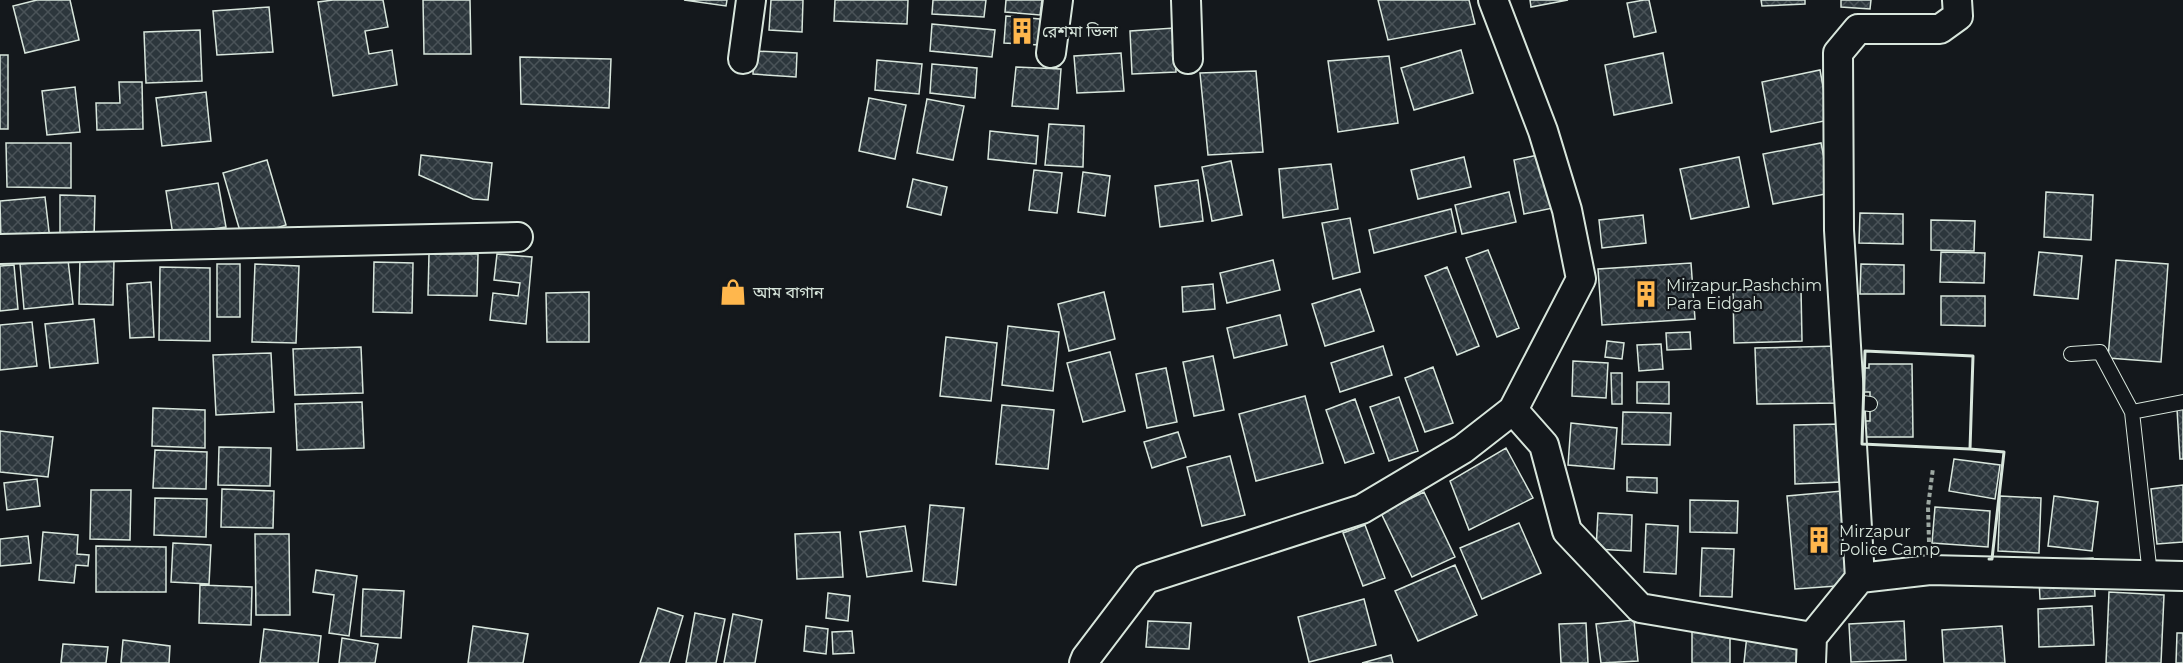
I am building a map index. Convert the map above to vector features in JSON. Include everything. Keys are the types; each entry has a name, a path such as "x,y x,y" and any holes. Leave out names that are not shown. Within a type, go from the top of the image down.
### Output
{"street":[{"path":"743,59 751,0"},
{"path":"1051,53 1059,0"},
{"path":"1186,0 1188,59"},
{"path":"1084,663 1146,579 1362,509 1462,449 1513,410 1581,279 1567,210 1543,131 1493,0"},
{"path":"1513,410 1544,445 1567,531 1640,608 1811,650 1860,578 1859,402 1839,231 1838,53 1858,29 1940,29 1958,16 1957,0"},
{"path":"0,249 518,237"},
{"path":"1860,578 1930,570 2183,576"}],"lane":[{"path":"2071,354 2100,352 2132,412 2150,575"},
{"path":"2132,412 2183,402"}],"path":[{"path":"1928,507 1933,468"}],"building":[{"path":"37,0 70,0 79,40 25,53 13,6"},
{"path":"383,0 388,27 365,31 369,54 392,50 397,85 333,96 318,2"},
{"path":"423,0 470,0 471,54 424,54"},
{"path":"684,0 727,0 726,6"},
{"path":"771,0 803,0 802,32 769,30"},
{"path":"835,0 908,0 907,24 834,21"},
{"path":"933,0 986,0 984,17 932,14"},
{"path":"1006,0 1042,0 1040,15 1005,12"},
{"path":"1378,0 1469,0 1475,24 1388,40"},
{"path":"1530,0 1568,0 1531,7"},
{"path":"1649,0 1656,32 1634,37 1627,3"},
{"path":"1761,0 1805,0 1805,4 1762,6"},
{"path":"1841,0 1871,0 1870,9 1841,7"},
{"path":"269,7 273,52 217,55 213,11"},
{"name":"রেশমা ভিলা","path":"1006,16 1040,19 1039,45 1004,43"},
{"path":"932,24 995,30 992,57 930,51"},
{"path":"1174,28 1176,72 1132,74 1130,31"},
{"path":"200,30 202,81 146,83 144,32"},
{"path":"1461,50 1473,93 1414,110 1401,68"},
{"path":"754,51 797,53 796,77 753,74"},
{"path":"1121,53 1124,91 1077,93 1074,56"},
{"path":"1663,53 1672,103 1614,115 1605,65"},
{"path":"0,55 8,55 8,129 0,129"},
{"path":"1389,56 1398,123 1338,132 1328,61"},
{"path":"520,57 611,59 609,108 521,104"},
{"path":"877,60 922,64 919,94 875,90"},
{"path":"932,64 977,68 975,98 930,93"},
{"path":"1016,67 1061,69 1058,109 1012,106"},
{"path":"1820,70 1829,120 1771,132 1762,82"},
{"path":"1256,71 1263,152 1208,155 1200,73"},
{"path":"119,82 142,82 143,129 97,130 96,103 120,103"},
{"path":"75,87 80,132 47,135 42,91"},
{"path":"206,92 211,141 162,146 156,98"},
{"path":"869,98 906,105 895,159 859,151"},
{"path":"927,99 964,106 953,160 917,153"},
{"path":"1049,124 1084,126 1083,167 1045,165"},
{"path":"990,131 1038,136 1036,164 988,159"},
{"path":"6,143 71,143 71,188 7,187"},
{"path":"1821,143 1831,193 1773,204 1763,154"},
{"path":"1543,154 1553,208 1524,214 1514,160"},
{"path":"421,155 492,163 488,200 473,199 419,175"},
{"path":"1464,157 1471,187 1418,199 1411,170"},
{"path":"1739,157 1749,207 1691,219 1680,169"},
{"path":"267,160 286,225 242,238 223,173"},
{"path":"1231,161 1242,215 1212,221 1202,167"},
{"path":"1331,164 1338,209 1283,218 1279,169"},
{"path":"1034,170 1062,173 1057,213 1029,210"},
{"path":"1083,172 1110,176 1105,216 1078,212"},
{"path":"913,179 947,187 941,215 907,207"},
{"path":"1198,180 1203,221 1160,227 1155,186"},
{"path":"218,183 226,227 173,235 166,191"},
{"path":"1509,192 1516,222 1462,234 1455,205"},
{"path":"2046,192 2093,195 2091,240 2044,237"},
{"path":"60,195 95,196 94,241 60,240"},
{"path":"45,197 50,240 1,245 0,201"},
{"path":"1451,209 1456,232 1374,253 1369,230"},
{"path":"1860,213 1903,214 1903,244 1859,243"},
{"path":"1643,215 1646,243 1602,248 1599,220"},
{"path":"1350,218 1360,272 1333,279 1322,223"},
{"path":"1931,220 1975,221 1974,251 1931,250"},
{"path":"1488,250 1519,328 1497,337 1466,258"},
{"path":"1941,252 1985,253 1984,283 1940,282"},
{"path":"2039,252 2082,256 2078,299 2034,295"},
{"path":"429,254 478,254 477,296 428,295"},
{"path":"497,254 532,257 526,324 490,320 493,293 518,296 520,283 494,280"},
{"path":"80,258 114,259 113,305 79,304"},
{"path":"68,260 73,304 24,309 20,264"},
{"path":"1273,260 1280,290 1227,303 1220,273"},
{"path":"2116,260 2168,264 2161,362 2108,358"},
{"path":"374,262 413,263 412,313 373,312"},
{"name":"Mirzapur Pashchim Para Eidgah","path":"1691,263 1695,319 1602,325 1598,269"},
{"path":"217,264 240,264 240,317 217,317"},
{"path":"255,264 299,266 296,343 252,342"},
{"path":"1861,264 1904,265 1904,294 1860,294"},
{"path":"14,265 18,309 0,311 0,266"},
{"path":"160,267 210,268 210,341 159,340"},
{"path":"1447,267 1479,346 1457,355 1425,276"},
{"path":"151,282 154,337 130,338 127,284"},
{"path":"1213,284 1215,309 1183,312 1182,287"},
{"path":"1360,289 1374,331 1325,346 1312,304"},
{"path":"1801,289 1802,341 1734,343 1733,290"},
{"path":"589,292 589,342 547,342 546,293"},
{"path":"1104,292 1115,339 1069,351 1058,304"},
{"path":"1941,296 1985,296 1985,326 1941,325"},
{"path":"1280,315 1287,345 1234,358 1227,328"},
{"path":"94,319 98,363 50,368 45,324"},
{"path":"32,322 37,366 0,370 0,325"},
{"path":"1008,326 1059,332 1053,391 1002,385"},
{"path":"1690,332 1691,349 1667,350 1666,333"},
{"path":"946,337 997,343 991,401 940,396"},
{"path":"1607,341 1624,343 1622,359 1605,357"},
{"path":"1661,344 1663,369 1639,371 1637,345"},
{"path":"1383,346 1392,375 1340,392 1331,363"},
{"path":"1840,346 1841,403 1757,404 1755,348"},
{"path":"361,347 363,393 295,395 293,349"},
{"path":"1110,352 1125,411 1083,422 1067,363"},
{"path":"271,353 274,412 216,415 213,355"},
{"path":"1213,356 1224,410 1194,416 1183,362"},
{"path":"1573,361 1608,363 1606,398 1572,396"},
{"path":"1869,364 1912,364 1913,437 1864,437 1864,421 1870,421 1870,392 1863,392 1863,368 1869,368"},
{"path":"1433,367 1453,423 1425,432 1405,378"},
{"path":"1166,368 1177,422 1147,428 1136,374"},
{"path":"1611,373 1622,373 1622,404 1612,404"},
{"path":"1637,382 1669,382 1669,404 1637,403"},
{"path":"1305,396 1323,463 1256,481 1239,414"},
{"path":"1399,397 1418,451 1389,461 1370,407"},
{"path":"1355,399 1374,453 1345,463 1326,410"},
{"path":"362,402 364,448 297,450 295,404"},
{"path":"1002,405 1054,410 1048,469 996,464"},
{"path":"153,408 205,410 205,448 152,446"},
{"path":"2177,409 2183,409 2183,459 2180,459"},
{"path":"1623,412 1671,413 1670,445 1622,444"},
{"path":"1571,423 1617,428 1614,469 1568,465"},
{"path":"1840,424 1842,482 1795,484 1794,425"},
{"path":"0,431 53,437 48,477 0,472"},
{"path":"1178,432 1186,457 1152,468 1144,442"},
{"path":"219,447 271,448 270,486 218,485"},
{"path":"1506,448 1533,498 1469,530 1450,481"},
{"path":"155,450 207,452 206,489 153,488"},
{"path":"1230,456 1245,515 1202,526 1187,467"},
{"path":"1954,459 2000,465 1995,499 1949,491"},
{"path":"1627,477 1657,478 1657,493 1627,491"},
{"path":"37,479 40,506 7,510 4,483"},
{"path":"2183,485 2183,542 2157,544 2151,489"},
{"path":"222,489 274,491 273,528 221,527"},
{"path":"91,490 131,490 130,540 90,539"},
{"name":"Mirzapur Police Camp","path":"1842,491 1850,585 1795,589 1787,496"},
{"path":"1424,492 1455,557 1412,577 1381,513"},
{"path":"2000,496 2041,498 2039,553 1998,551"},
{"path":"2054,496 2098,502 2092,551 2048,546"},
{"path":"155,498 207,499 206,537 154,535"},
{"path":"1690,500 1738,501 1737,533 1690,532"},
{"path":"930,505 964,508 956,585 923,581"},
{"path":"1935,507 1990,511 1988,547 1932,543"},
{"path":"1598,513 1632,515 1631,551 1596,549"},
{"path":"1519,523 1541,573 1482,599 1460,548"},
{"path":"1646,524 1678,526 1676,574 1644,572"},
{"path":"1365,525 1385,578 1363,586 1343,533"},
{"path":"905,526 912,571 867,577 860,532"},
{"path":"43,532 78,535 77,554 89,555 88,566 76,565 74,583 39,580"},
{"path":"840,532 843,577 797,579 795,534"},
{"path":"255,534 289,534 290,615 256,615"},
{"path":"28,536 31,563 0,566 0,539"},
{"path":"173,543 211,545 209,584 171,582"},
{"path":"96,546 166,547 166,592 96,592"},
{"path":"1702,548 1734,549 1732,597 1700,596"},
{"path":"2093,558 2095,596 2040,599 2038,561"},
{"path":"1455,565 1477,615 1418,641 1395,591"},
{"path":"316,570 357,576 349,636 329,633 334,595 313,592"},
{"path":"200,585 252,587 251,625 199,623"},
{"path":"363,589 404,591 401,638 361,636"},
{"path":"2109,592 2164,595 2161,663 2106,663"},
{"path":"828,593 850,596 848,621 826,618"},
{"path":"1364,599 1376,645 1309,662 1298,617"},
{"path":"2092,606 2094,645 2039,647 2038,609"},
{"path":"658,608 683,616 669,663 640,663"},
{"path":"695,613 725,619 716,663 686,663"},
{"path":"733,614 762,620 755,663 724,663"},
{"path":"1634,620 1638,661 1601,663 1596,624"},
{"path":"1148,621 1191,623 1189,649 1146,647"},
{"path":"1904,621 1906,660 1851,662 1849,624"},
{"path":"1586,623 1588,663 1561,663 1559,624"},
{"path":"473,626 528,634 523,663 468,663"},
{"path":"806,626 828,629 826,654 804,651"},
{"path":"2002,626 2005,663 1944,663 1942,630"},
{"path":"264,629 321,636 318,663 260,663"},
{"path":"1692,630 1730,631 1730,663 1692,663"},
{"path":"852,631 854,653 833,654 832,632"},
{"path":"2177,633 2183,633 2183,663 2176,663"},
{"path":"1747,635 1799,639 1797,663 1744,663"},
{"path":"342,638 378,644 375,663 339,663"},
{"path":"123,640 170,646 169,663 121,663"},
{"path":"63,644 108,647 106,663 61,663"},
{"path":"1391,655 1393,663 1362,663"}],"wall":[{"path":"1865,351 1973,356 1970,449 1862,444 1865,351"},
{"path":"1970,449 2004,452 1992,559 1989,559"}],"place":[{"name":"রেশমা ভিলা","path":"1022,31"},
{"name":"আম বাগান","path":"733,292"},
{"name":"Mirzapur Pashchim Para Eidgah","path":"1646,294"},
{"name":"Mirzapur Police Camp","path":"1819,540"}]}
